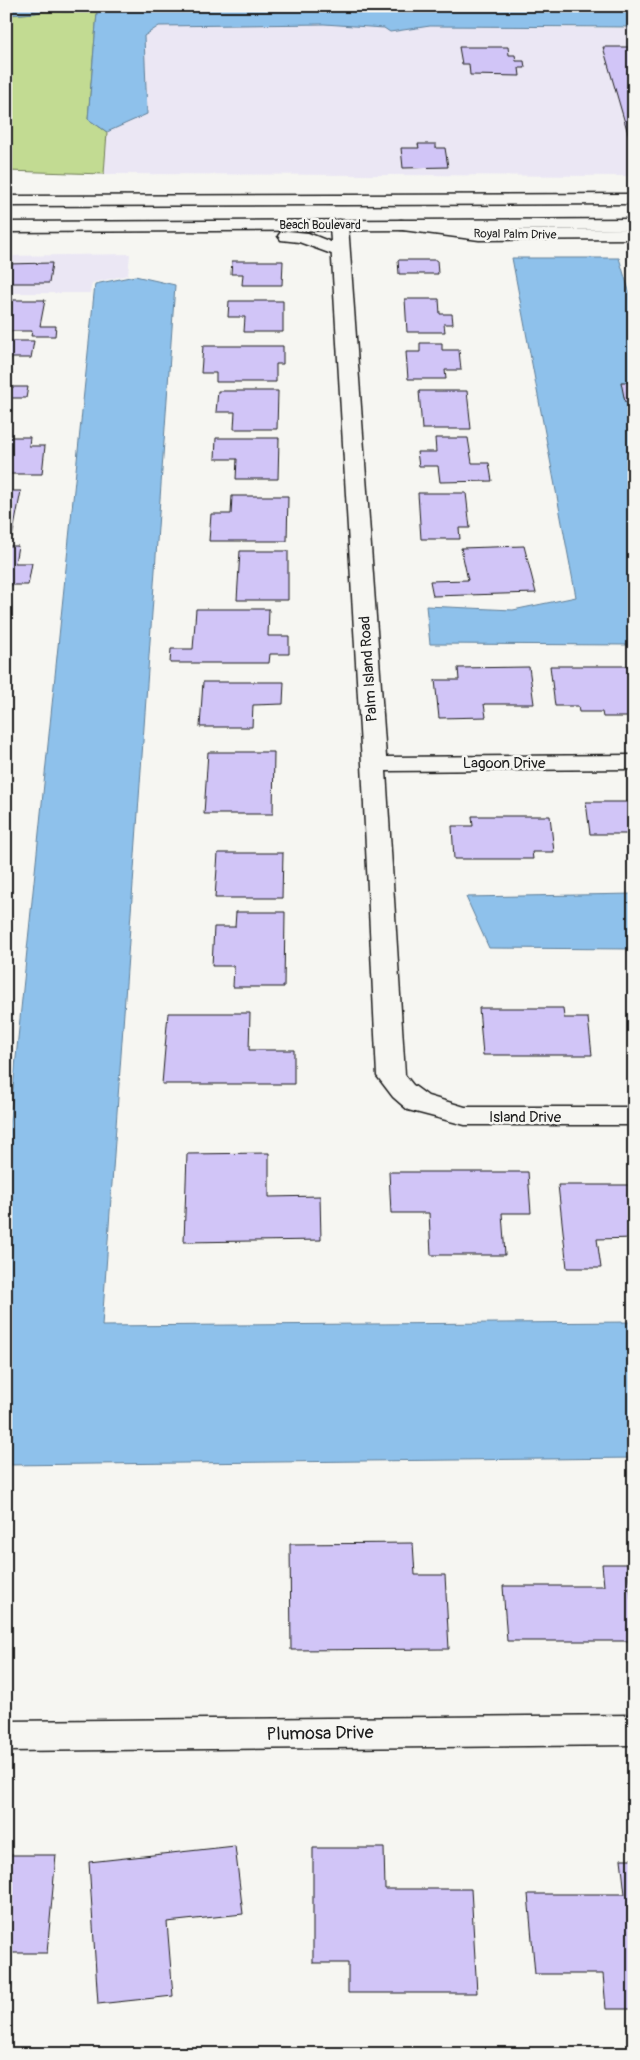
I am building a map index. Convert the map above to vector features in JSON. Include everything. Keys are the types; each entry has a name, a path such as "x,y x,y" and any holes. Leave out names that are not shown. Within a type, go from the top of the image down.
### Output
{"main road":[{"path":"6,201 634,199"},
{"path":"6,215 158,214 235,207 263,200"},
{"path":"339,225 357,216 377,210 634,208"},
{"name":"Beach Boulevard","path":"6,227 634,224"},
{"name":"Palm Island Road","path":"339,225 374,764 391,1076 403,1091 418,1103"},
{"name":"Royal Palm Drive","path":"397,225 479,235 634,234"},
{"path":"6,227 58,238 302,237 340,252"},
{"name":"Lagoon Drive","path":"374,764 634,762"},
{"name":"Island Drive","path":"418,1103 465,1116 634,1116"},
{"name":"Plumosa Drive","path":"6,1736 634,1730"}],"shaded area":[{"path":"324,24 410,28 430,26 634,28 634,176 104,174 107,132 147,113 144,36 159,26"},
{"path":"130,254 128,275 92,283 90,293 6,293 6,256"}],"green space":[{"path":"93,6 97,13 88,119 107,132 104,174 6,171 6,15"}],"water":[{"path":"6,6 93,6 62,12 50,9 35,13 6,15"},
{"path":"93,6 634,6 634,27 430,26 390,32 384,28 324,24 159,26 144,36 147,114 107,132 88,119 97,13"},
{"path":"512,258 619,258 634,307 634,645 430,644 426,606 513,610 576,597"},
{"path":"135,276 175,285 102,1326 634,1322 634,1458 6,1465 6,1156 95,284"},
{"path":"634,894 634,949 489,948 466,897"}],"building":[{"path":"459,47 508,47 509,55 515,55 516,61 524,61 525,68 519,68 520,76 470,75 469,64 462,64"},
{"path":"603,47 634,47 634,154"},
{"path":"418,144 436,144 436,148 445,148 448,167 403,168 401,148 419,148"},
{"path":"398,260 437,260 438,274 399,274"},
{"path":"232,261 283,261 282,285 242,285 243,274 231,274"},
{"path":"52,263 49,283 10,283 10,280 6,280 6,264"},
{"path":"405,299 439,299 440,314 452,314 453,324 444,324 445,332 407,332"},
{"path":"6,300 45,300 40,326 56,326 55,336 31,336 32,331 6,331"},
{"path":"229,301 283,301 283,332 244,332 245,317 228,317"},
{"path":"6,341 34,341 31,358 11,358 7,376"},
{"path":"420,343 442,343 442,350 459,350 461,370 445,370 446,379 408,379 406,352 420,352"},
{"path":"203,346 283,346 283,364 276,364 276,382 216,382 216,373 201,373"},
{"path":"621,382 634,382 634,402 625,402"},
{"path":"6,387 28,387 26,398 6,398"},
{"path":"218,391 278,391 277,429 234,429 235,412 216,412"},
{"path":"419,391 467,391 471,429 422,429"},
{"path":"6,437 30,437 29,446 45,446 42,474 6,474"},
{"path":"216,438 279,438 278,479 236,479 237,459 215,459"},
{"path":"435,438 468,438 472,463 489,463 492,481 440,482 438,466 419,466 417,452 436,452"},
{"path":"6,491 21,491 12,538 6,538"},
{"path":"418,493 466,493 470,528 459,528 460,539 421,539"},
{"path":"232,496 288,496 287,541 209,541 211,514 231,514"},
{"path":"6,546 18,546 15,563 32,563 28,585 6,585"},
{"path":"524,546 536,593 433,596 430,581 468,580 461,548"},
{"path":"240,551 288,551 288,600 237,600"},
{"path":"196,609 269,609 268,636 289,636 289,654 270,654 269,663 170,663 171,649 193,649"},
{"path":"550,666 634,666 634,717 603,717 602,712 579,712 578,706 555,706"},
{"path":"529,667 534,704 484,704 486,717 439,718 435,680 459,680 458,668"},
{"path":"203,682 284,682 283,704 253,705 252,727 200,727"},
{"path":"208,752 274,752 273,814 204,814"},
{"path":"586,802 634,802 634,834 590,834"},
{"path":"472,816 550,816 554,852 532,852 533,859 454,859 452,826 473,826"},
{"path":"218,853 283,853 282,898 215,898"},
{"path":"236,912 285,912 284,987 233,987 234,966 212,966 214,927 235,927"},
{"path":"479,1008 563,1008 564,1018 588,1018 592,1055 483,1055"},
{"path":"168,1013 250,1013 249,1050 294,1050 294,1084 162,1084"},
{"path":"269,1153 269,1197 320,1196 321,1240 184,1242 187,1154"},
{"path":"389,1172 528,1172 531,1213 502,1213 505,1255 431,1255 429,1213 391,1213"},
{"path":"558,1185 634,1185 634,1238 597,1239 601,1268 567,1268"},
{"path":"413,1543 415,1575 445,1575 449,1649 291,1650 290,1544"},
{"path":"602,1564 627,1564 634,1622 634,1641 507,1641 503,1586 604,1586"},
{"path":"235,1846 243,1914 167,1922 173,1996 98,2004 89,1862"},
{"path":"313,1848 384,1848 385,1889 471,1889 477,1993 348,1993 348,1963 313,1963"},
{"path":"6,1855 56,1855 47,1953 6,1953"},
{"path":"621,1859 634,1859 634,2009 606,2009 603,1974 535,1974 528,1894 625,1894"}]}
